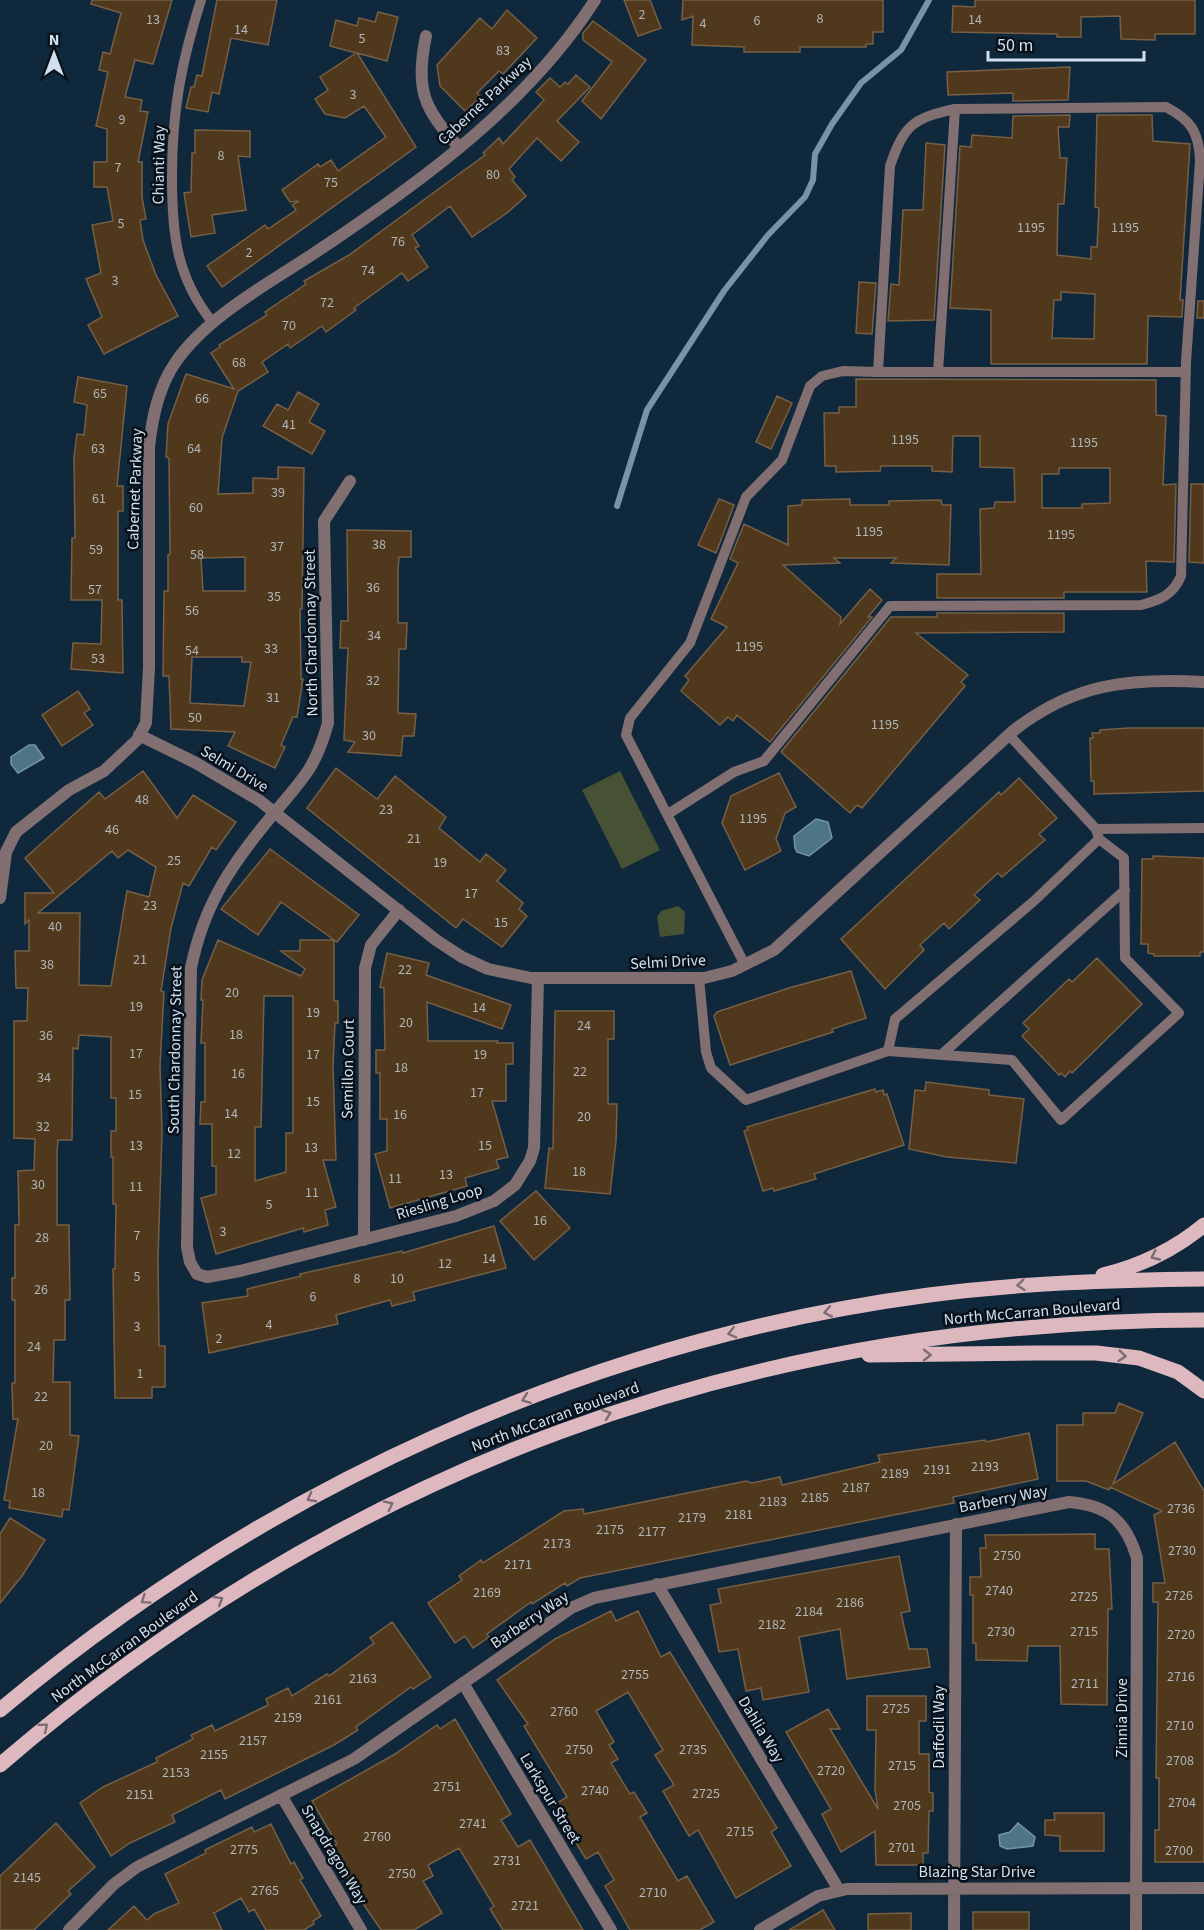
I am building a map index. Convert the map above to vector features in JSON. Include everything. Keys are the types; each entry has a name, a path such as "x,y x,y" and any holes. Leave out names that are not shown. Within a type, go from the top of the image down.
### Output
{"main road":[{"path":"1079,1281 1117,1272 1156,1256 1187,1239 1204,1225"},
{"name":"North McCarran Boulevard","path":"0,1710 132,1609 272,1519 414,1446 500,1409 649,1356 789,1320 929,1295 1079,1281 1204,1279"},
{"name":"North McCarran Boulevard","path":"0,1765 48,1724 141,1652 206,1608 282,1562 414,1492 479,1462 630,1406 699,1385 826,1355 952,1334 1110,1321 1204,1320"},
{"path":"826,1355 1096,1353 1139,1358 1159,1363 1178,1372 1204,1391"}],"street":[{"name":"Cabernet Parkway","path":"140,735 146,723 149,679 149,448 153,415 175,363 198,336 213,324 347,231 459,147 538,75 595,0"},
{"path":"426,36 420,63 422,92 434,117 459,147"},
{"name":"North Chardonnay Street","path":"275,813 305,779 319,755 328,723 324,521 350,481"},
{"name":"Selmi Drive","path":"140,735 226,779 275,813 462,957 497,971 538,978 699,978 745,966 774,950 791,937 1009,735 1036,713 1055,703 1112,683 1134,680 1204,682"},
{"path":"0,898 6,852 15,832 69,790 104,771 140,735"},
{"name":"South Chardonnay Street","path":"196,1274 190,1262 187,1247 191,968 200,931 217,892 275,813"},
{"path":"0,831 15,832"},
{"name":"Semillon Court","path":"364,1240 365,968 371,945 399,910"},
{"name":"Riesling Loop","path":"196,1274 207,1277 240,1271 456,1216 494,1201 515,1185 530,1161 535,1140 538,978"},
{"name":"Barberry Way","path":"69,1930 114,1884 137,1867 354,1759 571,1608 594,1598 1069,1502 1086,1503 1112,1515"},
{"name":"Zinnia Drive","path":"1112,1515 1132,1540 1137,1558 1136,1930"},
{"name":"Daffodil Way","path":"954,1930 956,1524"},
{"name":"Dahlia Way","path":"657,1584 839,1890"},
{"name":"Larkspur Street","path":"464,1683 611,1930"},
{"name":"Snapdragon Way","path":"281,1795 361,1930"},
{"name":"Blazing Star Drive","path":"760,1930 818,1896 839,1890 954,1887 1204,1888"}],"lane":[{"name":"Chianti Way","path":"201,0 177,88 172,135 172,229 190,288 198,304 213,324"},
{"path":"668,814 734,772 764,761 890,606 1141,605 1161,599 1176,589 1181,576 1186,372 1200,161 1199,140 1184,117 1166,107 955,109 925,115 900,137 890,166 878,372"},
{"path":"938,372 955,109"},
{"path":"745,966 626,735 630,718 690,643 747,497 782,460 810,386 822,376 843,370 1186,372"},
{"path":"699,978 706,1052 711,1068 746,1100 888,1051 1012,1060 1061,1120 1179,1013 1125,958 1124,858 1098,834 1009,735"},
{"path":"888,1051 895,1019 1034,901 1098,834 1204,828"},
{"path":"941,1055 1125,890"}],"green space":[{"path":"620,771 660,850 622,869 582,790"},
{"path":"678,906 685,912 684,934 660,937 657,917 661,911"}],"water":[{"path":"29,745 35,745 44,758 18,773 11,764 11,757"},
{"path":"816,819 828,822 832,838 809,856 797,852 794,836"},
{"path":"1018,1823 1035,1837 1033,1846 1007,1849 1000,1846 999,1835 1010,1832"}],"building":[{"path":"92,0 172,0 153,64 135,60 125,97 142,100 140,111 148,112 138,162 142,162 142,197 146,219 140,220 143,240 156,275 178,316 104,354 88,325 102,317 86,279 101,273 92,225 113,221 107,187 94,187 94,162 107,162 107,129 96,126 108,72 99,70 103,52 110,54 121,13 91,4"},
{"path":"217,0 277,0 268,45 231,38 219,94 212,92 208,112 186,108 191,87 194,87 197,75 202,76"},
{"path":"624,0 650,0 661,28 638,36"},
{"path":"683,0 883,0 883,32 873,32 873,44 866,44 866,47 800,47 800,52 744,52 744,47 692,45 693,16 682,20"},
{"path":"975,0 1195,0 1195,34 1155,34 1155,40 1121,39 1120,16 1081,17 1081,37 1057,37 1057,34 952,32 953,6 975,7"},
{"path":"507,10 537,38 503,74 499,71 477,93 481,97 465,111 440,86 437,65 480,18 492,29"},
{"path":"378,12 398,17 387,61 357,53 416,147 222,287 207,266 265,225 268,229 296,210 292,205 299,201 290,202 282,190 318,164 320,167 331,160 338,171 386,137 364,106 345,118 325,114 315,99 328,90 320,77 356,53 330,46 336,20 357,26 359,18 375,22"},
{"path":"593,21 646,60 601,119 582,101 612,62 583,40 583,33"},
{"path":"1070,67 1068,100 1013,101 1013,93 948,95 947,72"},
{"path":"576,75 590,87 557,121 579,142 561,161 537,138 509,169 515,177 512,180 526,196 507,213 472,237 450,206 412,235 419,246 415,248 428,267 408,281 402,273 326,332 322,326 290,348 288,344 262,362 268,372 238,391 222,438 218,494 253,493 253,478 278,479 278,467 304,468 302,609 300,609 301,679 303,679 297,717 293,717 281,745 285,747 275,768 228,746 235,732 171,729 169,676 163,676 164,591 168,591 168,555 170,554 169,458 166,457 168,424 186,374 234,389 211,353 220,347 219,345 267,315 265,312 306,284 304,281 349,255 485,155 483,153 499,138 503,144 544,100 536,92 550,78 560,87 565,82 568,84","holes":["245,557 245,591 203,591 201,558","192,657 242,657 242,662 251,662 244,706 190,703"]},
{"path":"1070,115 1069,127 1058,127 1060,158 1067,158 1064,204 1058,204 1057,255 1091,259 1091,247 1097,247 1099,208 1095,207 1097,115 1152,115 1153,141 1190,144 1180,300 1183,300 1182,317 1148,316 1147,364 991,364 991,310 950,308 960,146 971,147 972,135 1012,138 1013,116","holes":["1061,292 1095,294 1094,339 1052,338 1054,300 1061,300"]},
{"path":"195,130 250,131 250,157 238,156 246,210 212,215 215,233 191,237 184,193 191,192"},
{"path":"926,143 945,145 934,320 888,321 891,284 899,285 903,210 923,210"},
{"path":"859,282 876,283 872,334 856,333"},
{"path":"1198,301 1204,301 1204,318 1197,318"},
{"path":"78,377 127,386 117,486 123,486 123,511 118,511 118,600 122,600 123,673 71,669 73,643 101,644 102,600 71,600 72,538 75,538 74,457 77,434 84,435 87,405 74,402"},
{"path":"856,379 1156,380 1156,415 1166,416 1163,485 1176,484 1174,562 1146,561 1147,592 1064,592 1064,598 937,598 937,574 981,574 980,509 994,508 995,502 1015,502 1014,468 980,467 980,436 953,436 952,472 932,471 932,466 881,466 880,471 836,472 836,466 825,466 824,413 839,413 839,407 856,407","holes":["1059,468 1110,468 1110,503 1082,504 1082,508 1042,508 1042,474 1059,474"]},
{"path":"298,392 319,404 309,422 325,431 312,454 263,426 277,404 288,410"},
{"path":"777,396 792,403 771,449 756,442"},
{"path":"1191,484 1204,484 1204,563 1189,562"},
{"path":"719,499 734,505 716,553 698,545"},
{"path":"850,499 850,505 889,505 889,501 941,500 942,505 951,505 949,565 891,563 896,558 834,558 840,563 783,565 841,617 840,624 870,589 882,600 868,617 872,617 770,742 737,715 733,721 728,717 720,725 681,691 689,680 685,676 727,627 711,619 738,563 730,559 744,524 788,545 788,506 802,505 802,500"},
{"path":"347,530 411,531 411,557 399,557 398,569 398,623 407,623 406,649 399,649 398,713 416,714 414,736 403,736 401,756 348,752 355,742 344,740 348,648 340,648 341,621 348,621"},
{"path":"937,613 1064,613 1064,632 916,633 968,675 961,682 965,686 862,808 857,805 850,813 781,752 891,617 937,617"},
{"path":"78,691 90,709 84,713 93,725 62,746 42,715"},
{"path":"1204,728 1204,791 1094,794 1094,781 1091,781 1090,738 1093,738 1092,733 1100,733 1100,730"},
{"path":"336,768 377,799 395,776 446,817 439,828 480,862 486,854 506,870 497,881 523,903 519,909 527,916 502,947 463,919 456,928 307,808"},
{"path":"143,771 177,818 193,795 236,822 216,850 212,847 189,886 183,883 171,928 161,991 164,992 160,1065 162,1132 158,1257 159,1346 165,1346 165,1387 152,1387 152,1398 115,1398 113,1269 115,1269 116,1204 113,1204 111,1131 116,1131 116,1098 111,1098 111,1037 79,1035 78,1049 73,1048 72,1140 58,1140 57,1151 57,1225 69,1225 70,1300 65,1300 65,1340 54,1340 53,1382 70,1382 70,1435 79,1436 69,1510 63,1509 62,1517 9,1508 10,1501 4,1500 18,1419 13,1419 15,1300 12,1300 12,1278 15,1278 15,1225 19,1225 18,1171 34,1170 35,1139 14,1138 14,1021 27,1021 28,988 16,988 15,951 29,951 29,920 25,924 25,893 54,893 25,858 99,792 105,799","holes":["128,850 156,867 149,897 127,891 111,986 79,985 80,913 38,913 112,851 118,858"]},
{"path":"779,773 796,807 785,813 776,839 781,851 745,870 722,823 731,796"},
{"path":"1019,778 1057,818 1039,834 1045,840 1002,877 998,873 974,895 980,900 949,929 944,923 920,945 924,950 885,989 841,939 999,792 1001,795"},
{"path":"270,849 359,915 337,942 281,902 258,935 221,909"},
{"path":"1153,856 1204,858 1204,952 1200,952 1200,956 1154,956 1148,953 1148,944 1141,944 1142,859 1153,859"},
{"path":"218,940 301,976 305,969 281,951 300,951 300,940 334,940 334,1001 338,1001 333,1065 336,1160 323,1160 336,1207 325,1210 328,1225 304,1232 303,1228 216,1254 201,1198 216,1194 216,1166 212,1166 212,1124 200,1124 201,1102 205,1102 205,1043 201,1043 202,980","holes":["264,996 293,996 293,1133 286,1133 286,1172 255,1181 255,1127 261,1127"]},
{"path":"387,953 429,963 426,975 511,1005 502,1029 427,1002 428,1041 513,1043 513,1064 506,1064 506,1101 492,1101 508,1157 496,1160 499,1168 465,1178 467,1186 390,1208 375,1154 387,1151 387,1119 380,1119 380,1073 376,1073 376,1050 385,1050 384,988 380,987"},
{"path":"1097,958 1142,1004 1072,1073 1070,1071 1065,1077 1061,1073 1059,1075 1022,1036 1029,1029 1023,1023 1069,979 1072,982"},
{"path":"851,971 866,1018 832,1029 833,1032 730,1065 714,1016 717,1012 789,988"},
{"path":"555,1011 614,1011 614,1039 608,1039 608,1104 617,1104 616,1141 610,1194 545,1188 549,1148 553,1149"},
{"path":"926,1082 989,1090 989,1095 1024,1099 1016,1163 947,1157 909,1149 915,1090 925,1091"},
{"path":"875,1089 876,1092 883,1090 884,1095 887,1094 904,1145 814,1174 816,1179 774,1191 773,1188 763,1191 744,1131 748,1130 747,1127"},
{"path":"536,1191 570,1228 534,1260 500,1221"},
{"path":"494,1226 506,1268 413,1292 415,1300 392,1306 390,1300 336,1315 338,1324 209,1353 202,1303 248,1296 247,1289 301,1276 300,1274 402,1251 403,1253"},
{"path":"1119,1403 1143,1413 1113,1484 1175,1442 1204,1491 1204,1862 1155,1862 1155,1830 1159,1830 1159,1778 1156,1778 1158,1602 1153,1602 1153,1583 1165,1583 1154,1515 1162,1511 1110,1487 1109,1490 1086,1481 1057,1481 1057,1425 1083,1425 1083,1413 1115,1413"},
{"path":"1029,1433 1038,1479 953,1497 954,1503 580,1578 567,1586 565,1583 532,1604 531,1602 487,1634 489,1637 473,1648 465,1636 455,1643 428,1603 462,1580 459,1576 481,1560 483,1563 564,1511 583,1509 584,1514 746,1481 752,1483 780,1477 782,1485 880,1462 878,1455 985,1440 986,1442"},
{"path":"10,1518 45,1540 22,1576 0,1603 0,1534"},
{"path":"1095,1534 1095,1549 1109,1549 1112,1609 1108,1609 1107,1705 1061,1704 1060,1646 1028,1646 1027,1661 976,1660 970,1577 981,1577 980,1548 986,1548 985,1535"},
{"path":"899,1556 910,1611 901,1613 909,1649 927,1649 930,1667 847,1679 840,1629 799,1637 809,1692 763,1700 761,1688 746,1691 738,1649 719,1652 710,1605 721,1603 718,1589"},
{"path":"611,1611 616,1621 638,1611 661,1657 670,1652 777,1828 771,1832 791,1866 736,1898 698,1830 689,1836 663,1791 674,1785 655,1755 663,1750 628,1692 596,1711 614,1742 609,1745 618,1759 611,1763 630,1794 634,1792 647,1813 640,1817 678,1881 687,1876 714,1922 700,1930 630,1930 605,1886 614,1880 598,1852 586,1859 576,1843 555,1804 567,1797 524,1726 528,1724 497,1680 555,1639"},
{"path":"392,1622 431,1677 413,1689 411,1687 356,1727 358,1730 334,1745 225,1799 221,1790 172,1815 175,1822 130,1843 111,1856 80,1803 103,1787 157,1762 156,1758 193,1739 191,1735 212,1725 215,1731 268,1705 266,1699 288,1688 292,1696 327,1674 329,1676 374,1643 370,1638"},
{"path":"867,1696 926,1696 926,1721 919,1721 919,1754 929,1754 929,1792 933,1793 933,1811 929,1811 928,1853 923,1853 923,1865 876,1865 875,1831 841,1852 822,1814 831,1809 786,1732 828,1709 840,1729 830,1729 878,1809 875,1790 876,1730 867,1730"},
{"path":"455,1719 511,1814 501,1820 518,1847 530,1840 583,1930 503,1930 490,1909 494,1906 459,1848 428,1865 433,1876 423,1881 442,1913 414,1930 381,1930 366,1908 330,1848 337,1844 312,1801 395,1754 437,1725 440,1729"},
{"path":"1054,1813 1104,1813 1104,1851 1060,1851 1060,1836 1045,1835 1045,1820 1055,1820"},
{"path":"56,1823 95,1867 68,1891 71,1894 34,1930 0,1930 0,1876"},
{"path":"271,1824 291,1864 294,1862 303,1878 300,1880 321,1916 313,1921 314,1924 304,1930 266,1930 254,1909 249,1912 241,1898 214,1913 222,1930 108,1930 134,1906 147,1920 154,1914 179,1903 165,1874 206,1853 205,1850 252,1827 254,1832"},
{"path":"823,1910 835,1930 789,1930"},
{"path":"973,1912 1029,1912 1029,1930 973,1930"},
{"path":"911,1913 911,1930 868,1930 868,1914"}],"waterway":[{"path":"617,506 647,410 724,291 768,235 805,197 813,180 815,154 832,124 861,83 901,50 929,0"}]}
